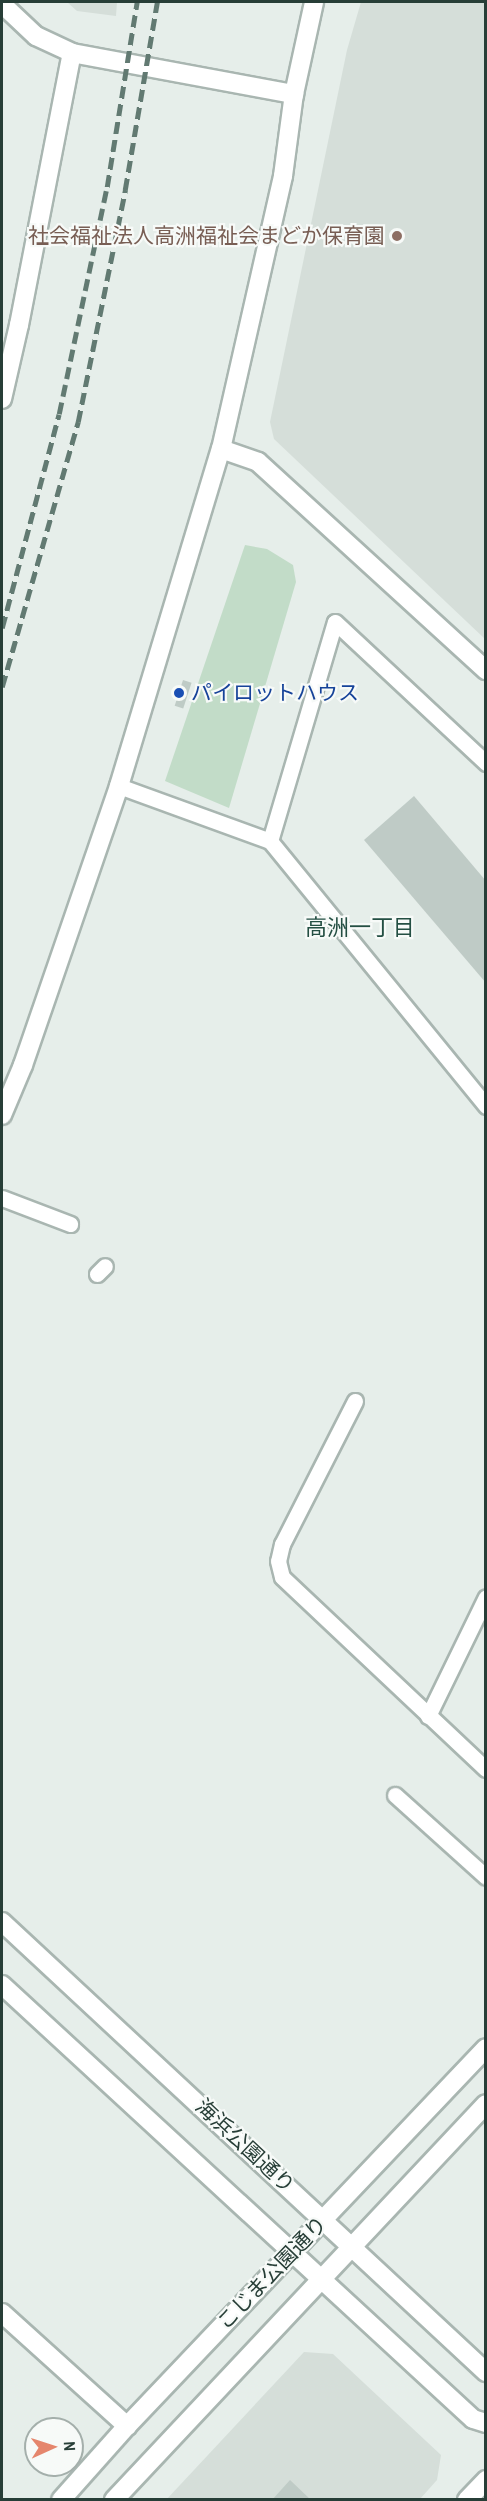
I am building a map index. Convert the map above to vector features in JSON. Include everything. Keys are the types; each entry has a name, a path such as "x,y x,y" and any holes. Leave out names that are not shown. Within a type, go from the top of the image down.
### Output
{"street":[{"path":"2,1116 23,1065 119,786 221,449 282,176 294,94 314,2"},
{"path":"2,4 36,36 72,53 294,94"},
{"path":"2,399 5,372 72,53"},
{"path":"221,449 258,462 486,670"},
{"name":"海浜公園通り","path":"2,1922 486,2372"},
{"path":"2,1985 473,2419 486,2423"},
{"name":"こじま公園通り","path":"61,2499 127,2426 486,2048"},
{"name":"こじま公園通り","path":"114,2499 486,2104"},
{"path":"2,2313 127,2426"},
{"path":"467,2499 486,2480"}],"lane":[{"path":"270,841 335,622 486,763"},
{"path":"119,786 270,841 486,1106"},
{"path":"2,1198 70,1224"},
{"path":"355,1401 282,1544 278,1561 282,1577 486,1769"},
{"path":"428,1716 486,1597"},
{"path":"394,1795 486,1877"}],"shaded area":[{"path":"67,2 117,2 116,16 77,11"},
{"name":"社会福祉法人高洲福祉会まどか保育園","path":"361,2 485,2 485,639 274,439 270,422 347,50"},
{"path":"304,2352 333,2354 441,2455 437,2480 420,2499 166,2500"}],"green space":[{"path":"245,545 267,549 293,565 296,582 229,808 165,781"}],"building":[{"path":"183,680 192,683 183,708 175,706"},
{"path":"414,796 486,881 486,983 364,840"},
{"path":"290,2480 311,2500 272,2500"}],"railway":[{"path":"2,628 59,414 107,187 137,2"},
{"path":"2,687 78,422 125,190 157,2"}],"place":[{"name":"社会福祉法人高洲福祉会まどか保育園","path":"397,236"},
{"name":"パイロットハウス","path":"179,693"}],"district":[{"name":"高洲一丁目","path":"360,928"}]}
